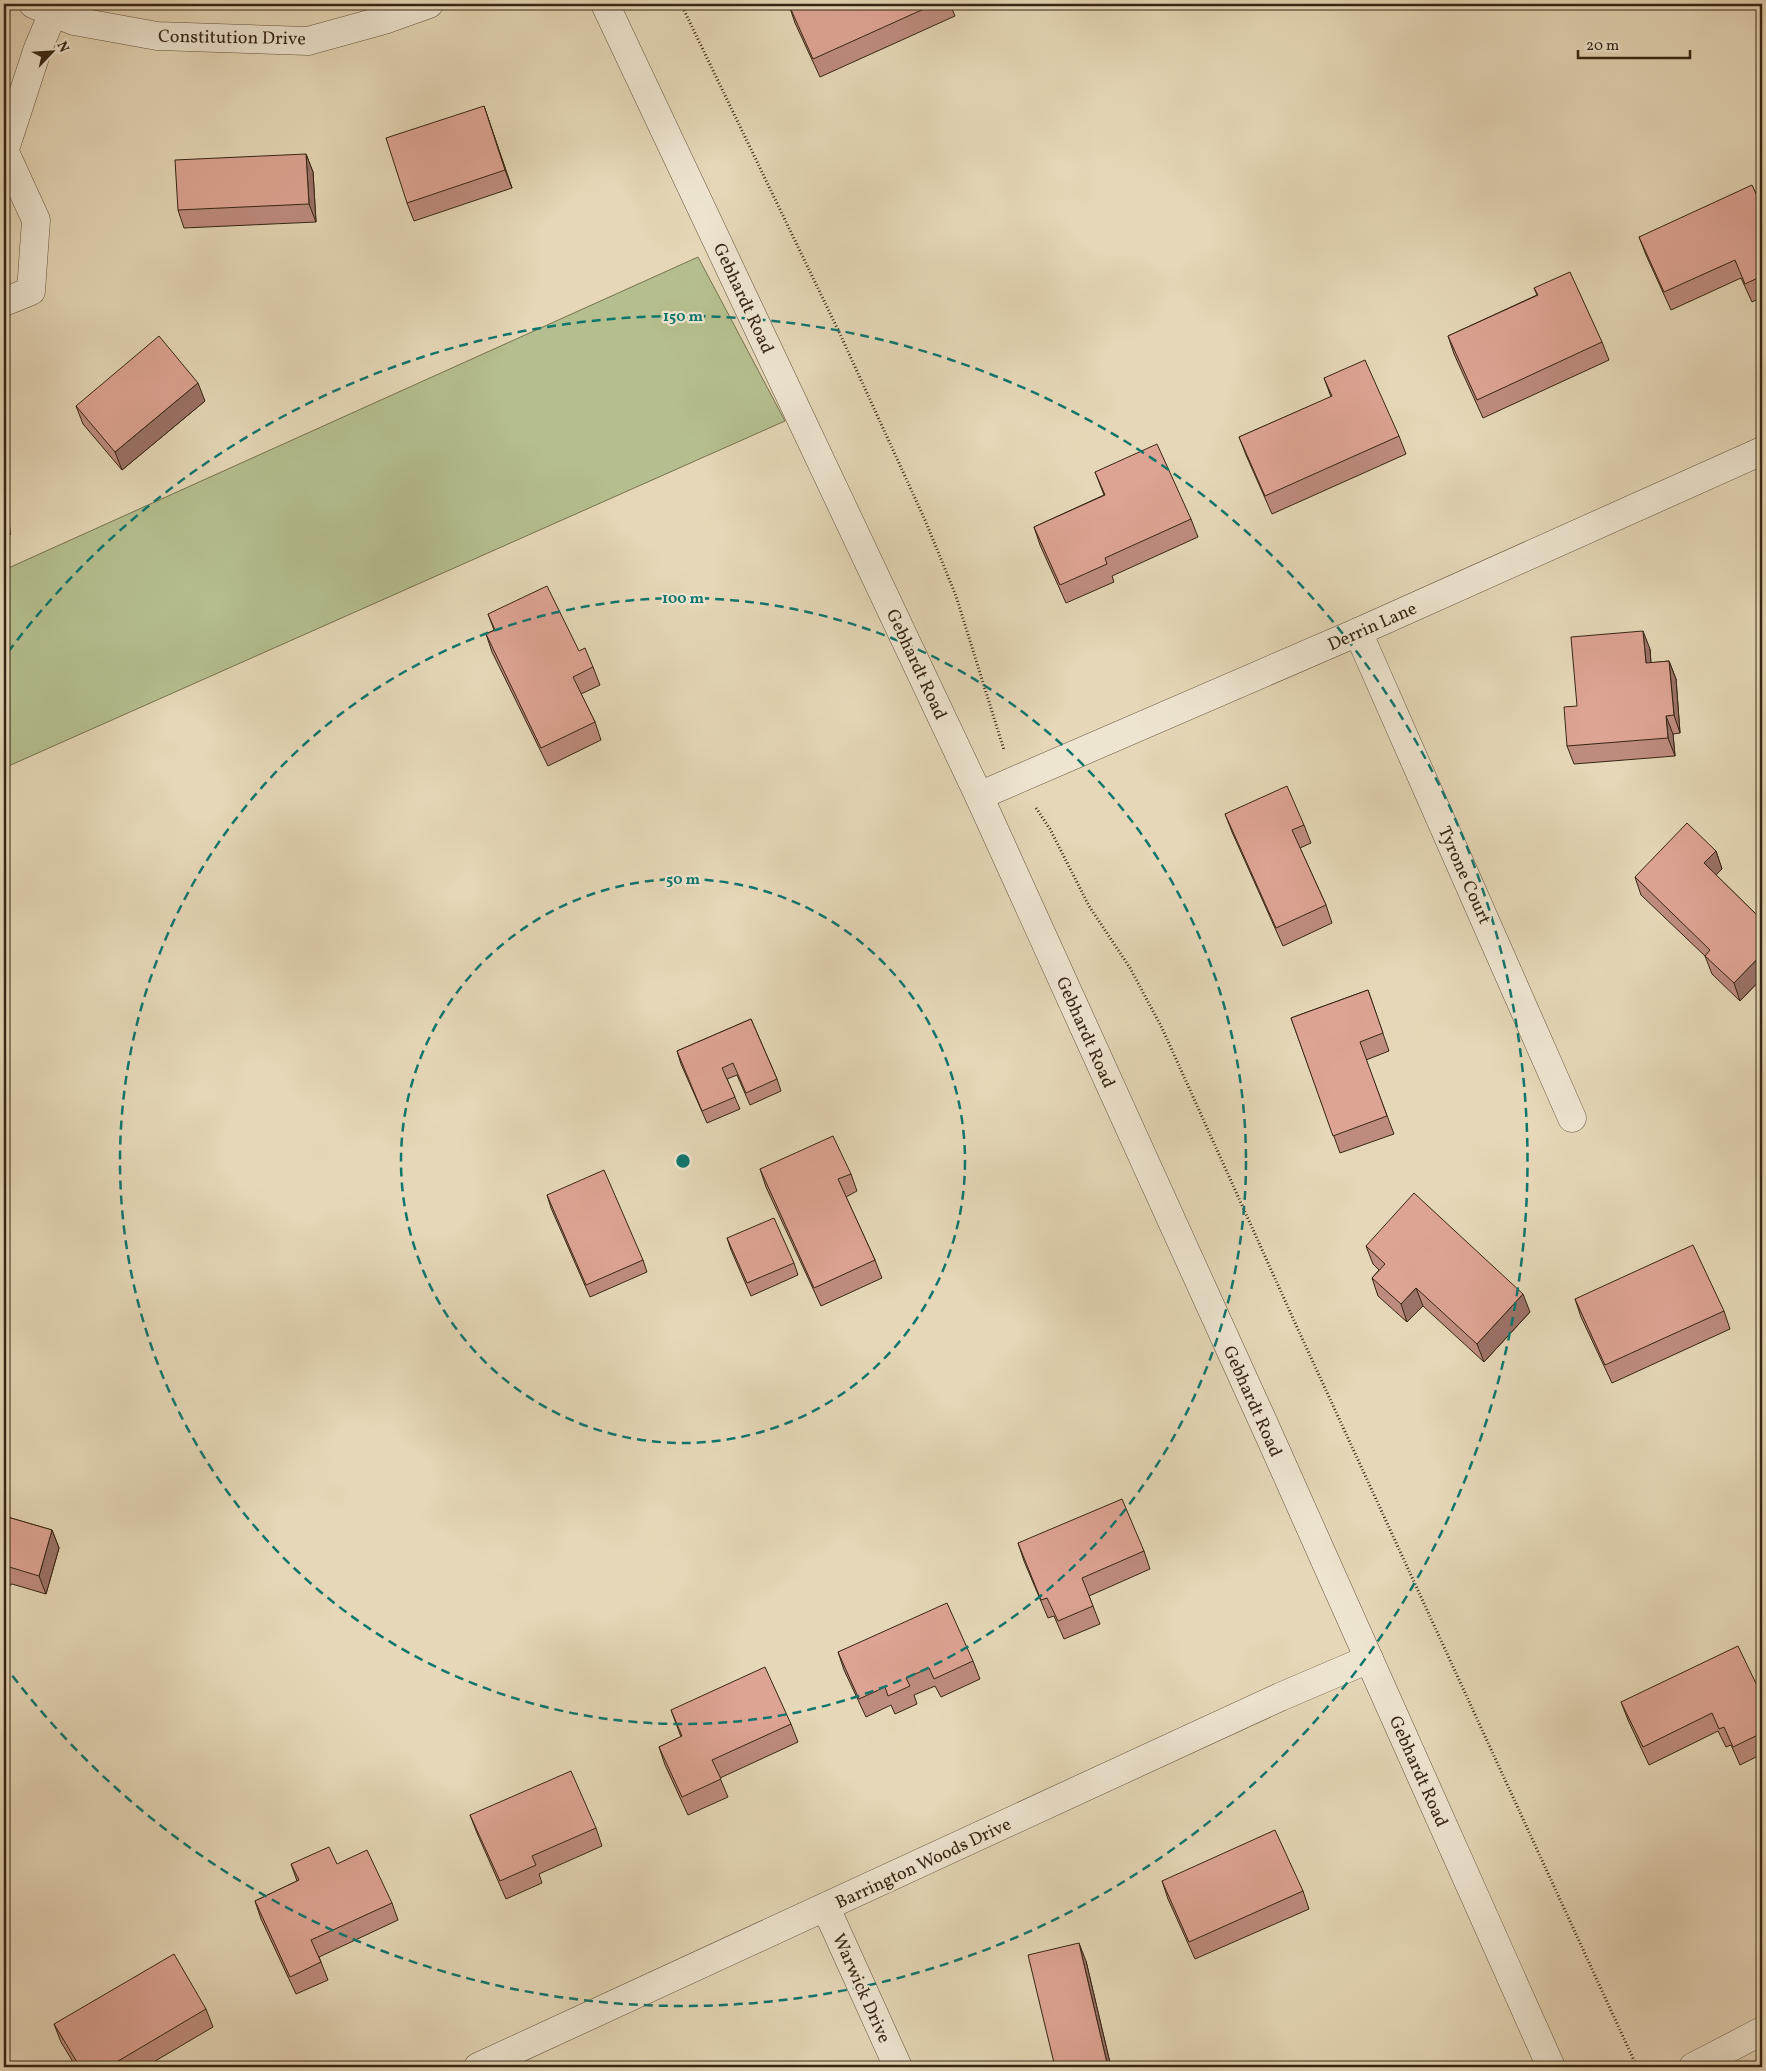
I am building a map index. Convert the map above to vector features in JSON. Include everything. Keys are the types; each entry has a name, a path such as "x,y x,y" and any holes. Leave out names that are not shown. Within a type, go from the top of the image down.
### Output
{"street":[{"name":"Constitution Drive","path":"43,8 74,20 157,36 308,41 384,20 430,4"},
{"name":"Gebhardt Road","path":"606,4 979,796 1551,2067"},
{"path":"4,302 31,290 36,220 5,150 37,51 43,8"},
{"name":"Derrin Lane","path":"979,796 1358,632 1762,451"},
{"name":"Tyrone Court","path":"1358,632 1572,1118"},
{"name":"Barrington Woods Drive","path":"478,2067 1280,1697 1369,1659"},
{"name":"Warwick Drive","path":"826,1908 898,2067"},
{"path":"1693,2067 1762,2031"}],"path":[{"path":"681,4 840,334 925,520 962,613 1001,745 1017,779 1050,829 1089,906 1130,968 1162,1028 1300,1334 1637,2067"}],"green space":[{"path":"698,257 785,421 4,768 4,570"}],"building":[{"path":"935,4 813,59 789,5"},
{"path":"484,106 505,170 407,203 386,138"},
{"path":"306,154 309,204 178,210 175,160"},
{"path":"1752,185 1762,207 1762,276 1745,284 1735,260 1664,292 1639,237"},
{"path":"1570,272 1602,342 1477,400 1448,336 1538,295 1534,288"},
{"path":"159,336 198,383 115,452 76,406"},
{"path":"1365,360 1399,436 1265,496 1239,437 1332,396 1324,378"},
{"path":"1157,444 1191,519 1105,558 1107,564 1060,585 1034,527 1105,495 1095,472"},
{"path":"547,586 579,651 585,648 593,667 573,677 595,722 541,748 486,634 495,630 488,614"},
{"path":"1643,631 1646,663 1669,661 1674,715 1666,716 1668,738 1567,746 1564,707 1577,706 1571,637"},
{"path":"1287,786 1304,825 1292,830 1326,905 1276,928 1225,814"},
{"path":"1687,823 1716,851 1704,863 1762,920 1762,954 1734,983 1705,956 1710,950 1635,877"},
{"path":"1368,990 1383,1033 1360,1042 1387,1116 1333,1136 1291,1018"},
{"path":"751,1019 777,1079 746,1093 733,1063 722,1068 735,1097 702,1111 677,1051"},
{"path":"833,1136 851,1174 838,1179 875,1260 814,1288 760,1169"},
{"path":"1762,1140 1762,1165 1759,1164"},
{"path":"604,1170 643,1260 586,1285 547,1195"},
{"path":"1414,1193 1523,1294 1477,1344 1416,1288 1401,1304 1372,1278 1385,1264 1366,1246"},
{"path":"774,1218 794,1263 747,1283 727,1238"},
{"path":"1693,1245 1724,1311 1605,1365 1575,1299"},
{"path":"1122,1499 1144,1551 1082,1578 1093,1606 1058,1621 1047,1598 1041,1600 1018,1543"},
{"path":"4,1516 52,1530 39,1576 4,1567"},
{"path":"947,1603 973,1661 934,1679 929,1668 906,1678 910,1686 888,1696 885,1687 859,1699 838,1652"},
{"path":"1738,1646 1762,1696 1762,1733 1733,1747 1724,1727 1719,1729 1712,1713 1643,1747 1621,1702"},
{"path":"765,1667 791,1724 712,1760 721,1779 682,1797 659,1747 682,1736 671,1710"},
{"path":"571,1771 596,1828 532,1856 536,1865 500,1881 470,1815"},
{"path":"1275,1830 1303,1891 1189,1942 1162,1881"},
{"path":"329,1847 337,1864 367,1850 392,1903 311,1940 321,1962 290,1977 255,1901 299,1880 291,1864"},
{"path":"1079,1943 1107,2063 1089,2067 1055,2067 1028,1955"},
{"path":"174,1954 206,2009 108,2067 80,2067 54,2024"}]}
